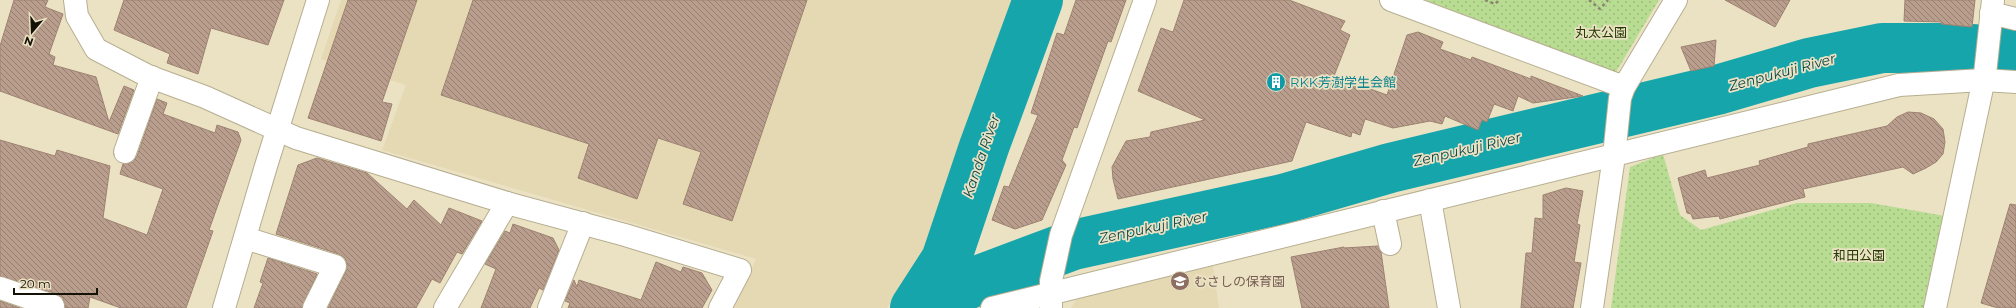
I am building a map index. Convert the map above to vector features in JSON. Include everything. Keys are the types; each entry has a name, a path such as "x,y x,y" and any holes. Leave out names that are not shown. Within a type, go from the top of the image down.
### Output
{"street":[{"path":"75,0 77,16 96,49 152,77 205,97 277,130 308,142 507,203 583,223 740,270 720,308"},
{"path":"224,308 277,130 318,0"},
{"path":"1051,294 1061,235 1145,0"},
{"path":"1392,0 1622,93"},
{"path":"1592,308 1622,93 1676,0"},
{"path":"1935,308 1984,77 1991,15 2016,19"},
{"path":"125,152 152,77"},
{"path":"992,308 1430,200 1614,150 1899,85 1984,77 2016,82"},
{"path":"1430,200 1449,308"},
{"path":"445,308 507,203"},
{"path":"1383,211 1390,244"},
{"path":"549,308 583,223"},
{"path":"245,238 335,266 314,308"},
{"path":"0,288 53,306"}],"path":[{"path":"1485,0 1495,4 1499,0"},
{"path":"1589,0 1600,9 1608,0"}],"shaded area":[{"path":"341,0 1024,0 928,244 887,308 734,308 756,259 382,150 406,85 321,59"},
{"name":"むさしの保育園","path":"1213,266 1219,308 1071,308 1078,297"}],"green space":[{"name":"丸太公園","path":"1425,0 1659,0 1616,72"},
{"name":"和田公園","path":"1663,154 1680,215 1701,230 1797,203 1871,203 1945,216 1925,308 1611,308 1630,167"}],"building":[{"path":"14,0 48,0 45,7 63,14 49,54 55,57 53,65 96,77 109,122 124,86 134,90 118,134 0,91 0,46"},
{"path":"124,0 284,0 268,45 211,28 198,74 167,63 170,54 114,30"},
{"path":"348,0 417,0 382,102 392,104 381,141 308,118"},
{"path":"473,0 807,0 732,221 683,204 701,152 658,138 637,199 578,178 589,144 441,95"},
{"path":"1076,0 1126,0 1111,42 1108,41 1077,128 1074,127 1062,160 1066,165 1042,220 1015,229 992,220 1004,186 1009,187 1038,115 1031,113 1057,33 1064,35"},
{"path":"1184,0 1289,0 1345,21 1340,30 1350,35 1334,76 1387,95 1407,35 1418,32 1443,42 1440,49 1471,60 1472,57 1531,79 1531,76 1583,96 1533,103 1518,96 1513,111 1494,104 1487,122 1482,120 1478,130 1445,116 1442,124 1430,121 1393,128 1365,119 1360,135 1352,132 1351,137 1306,122 1292,161 1118,199 1113,179 1112,167 1126,141 1150,137 1151,132 1205,120 1138,91 1161,28 1173,32"},
{"path":"1725,0 1790,0 1775,27"},
{"path":"1905,0 1975,0 1972,27 1941,24 1942,22 1904,21"},
{"path":"1716,40 1714,66 1691,71 1681,47"},
{"path":"157,99 167,103 163,114 215,133 217,125 238,132 241,140 209,230 213,231 186,308 121,308 90,297 88,308 65,308 63,298 57,294 0,276 0,140 55,156 57,150 110,166 103,218 147,235 163,189 120,174 123,164 133,162 137,156"},
{"path":"1908,112 1921,113 1934,119 1943,129 1945,142 1943,154 1936,162 1913,174 1903,167 1803,189 1805,197 1720,219 1719,216 1693,219 1691,214 1687,213 1678,178 1705,170 1707,178 1760,165 1759,161 1808,147 1808,144 1887,126 1897,117"},
{"path":"317,158 367,173 407,209 414,200 441,225 449,208 482,221 462,254 457,252 440,283 432,279 416,308 328,308 346,271 347,265 345,258 339,254 276,234 298,165"},
{"path":"1566,188 1583,191 1577,224 1580,225 1574,262 1581,263 1573,308 1521,308 1526,253 1532,253 1535,218 1543,219 1543,195"},
{"path":"2010,204 2016,205 2016,308 1998,308 1981,303"},
{"path":"513,224 553,238 559,250 543,290 539,288 530,308 481,308 496,269 485,264 505,231 510,233"},
{"path":"1378,246 1381,252 1389,308 1302,308 1291,257 1344,247"},
{"path":"268,258 317,274 302,308 254,308 263,283 260,282"},
{"path":"656,262 681,272 683,267 702,273 712,290 702,308 568,308 570,303 565,301 574,280 577,287 579,280 641,300"},
{"path":"0,301 20,308 0,308"}],"waterway":[{"name":"Kanda River","path":"915,308 946,260 984,147 1038,0"},
{"name":"Zenpukuji River","path":"932,308 966,285 1073,245 1283,199 1390,168 1717,90 1809,63 1882,48 1957,48 2016,52"}],"place":[{"name":"RKK芳澍学生会館","path":"1276,82"},
{"name":"むさしの保育園","path":"1180,281"}]}
